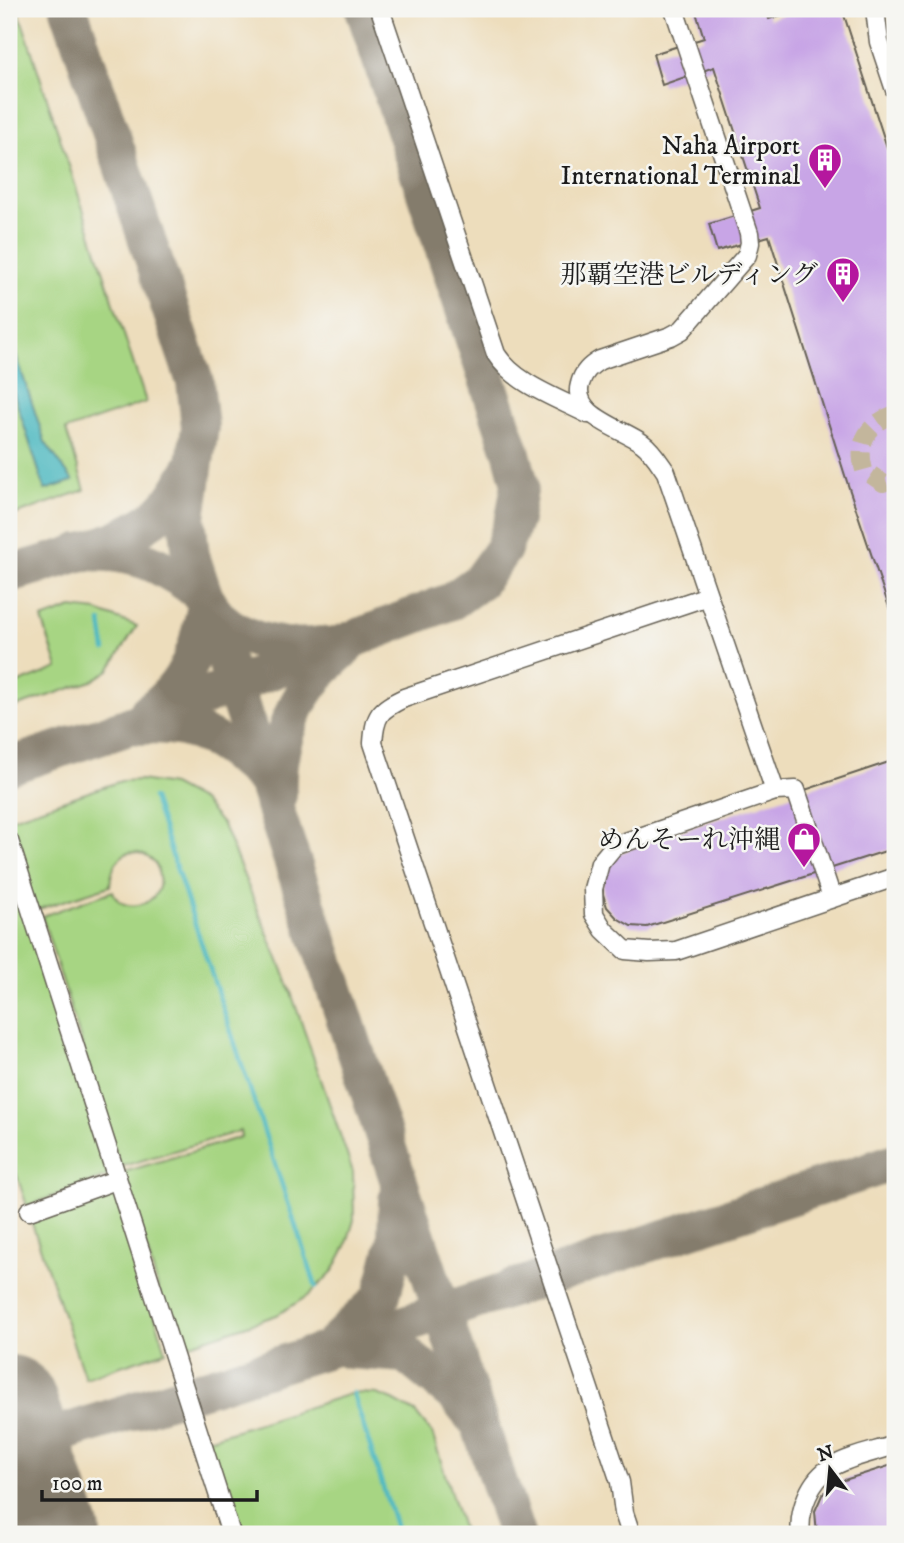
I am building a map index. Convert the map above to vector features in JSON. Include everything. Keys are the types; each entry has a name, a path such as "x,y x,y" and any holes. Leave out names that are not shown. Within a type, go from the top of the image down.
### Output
{"street":[{"path":"380,9 496,354 503,366 516,376 624,431 645,445 666,472 775,791"},
{"path":"591,415 580,402 578,390 582,375 591,365 682,330 747,255 750,243 749,233 674,9"},
{"path":"876,9 895,66"},
{"path":"876,9 880,42 895,90"},
{"path":"631,1534 624,1513 620,1482 373,743 375,722 384,708 404,698 708,596"},
{"path":"832,898 796,790 775,791 614,846 600,863 593,889 594,914 604,930 625,950 676,951 895,877"},
{"path":"9,841 231,1534"},
{"path":"29,1211 116,1180"},
{"path":"801,1534 801,1515 808,1494 821,1475 833,1466 895,1445"}],"green space":[{"path":"9,9 18,9 146,402 66,430 85,490 9,517"},
{"path":"72,608 97,611 137,626 109,670 92,681 9,709 9,687 58,668 42,619"},
{"path":"140,780 172,785 202,801 223,825 286,978 353,1172 354,1220 346,1246 333,1271 309,1295 277,1315 176,1349 124,1172 241,1137 240,1131 120,1167 42,916 113,891 124,904 141,904 155,894 159,886 158,868 152,860 140,854 126,854 116,863 110,886 39,909 34,906 9,827 9,819 121,781"},
{"path":"9,854 108,1176 27,1206 9,1152"},
{"path":"115,1190 166,1351 85,1378 29,1215"},
{"path":"353,1393 377,1394 393,1400 415,1412 432,1433 464,1534 238,1534 205,1440"}],"water":[{"path":"9,334 45,442 73,481 45,490 9,379"}],"building":[{"name":"那覇空港ビルディング","path":"695,9 766,9 769,19 801,9 842,9 895,172 895,625 769,236 717,251 709,224 760,208 714,67 662,85 653,54 704,38"},
{"path":"895,760 895,848 647,927 631,926 617,918 607,907 603,881 607,868 619,854"},
{"path":"895,1464 895,1534 817,1534 815,1511 822,1495 835,1483"}],"waterway":[{"path":"101,622 105,650"},
{"path":"153,798 316,1287"},
{"path":"353,1393 398,1534"}],"taxiway":[{"path":"69,9 195,382 200,427 187,517 191,556 516,1534"},
{"path":"9,766 126,727 452,601 480,581 503,549 514,519 520,484 364,9"},
{"path":"9,574 71,556 135,530 167,506 191,469"},
{"path":"79,552 124,555 156,565 198,592 217,616 229,626 253,638 280,645 320,645"},
{"path":"148,712 174,689 190,663 207,601"},
{"path":"278,795 281,752 293,714 314,679 344,649"},
{"path":"141,726 161,725 195,731 224,746 266,781"},
{"path":"9,1450 329,1349 895,1162"},
{"path":"335,1342 381,1298 396,1241 397,1200"},
{"path":"348,1350 405,1354 455,1395 473,1417"}],"runway":[{"path":"9,1403 53,1534"}],"tunnel":[{"path":"895,414 871,429 866,435 862,451 864,470 883,483 895,479"}],"place":[{"name":"Naha Airport International Terminal","path":"825,190"},
{"name":"那覇空港ビルディング","path":"843,304"},
{"name":"めんそーれ沖縄","path":"804,869"}]}
